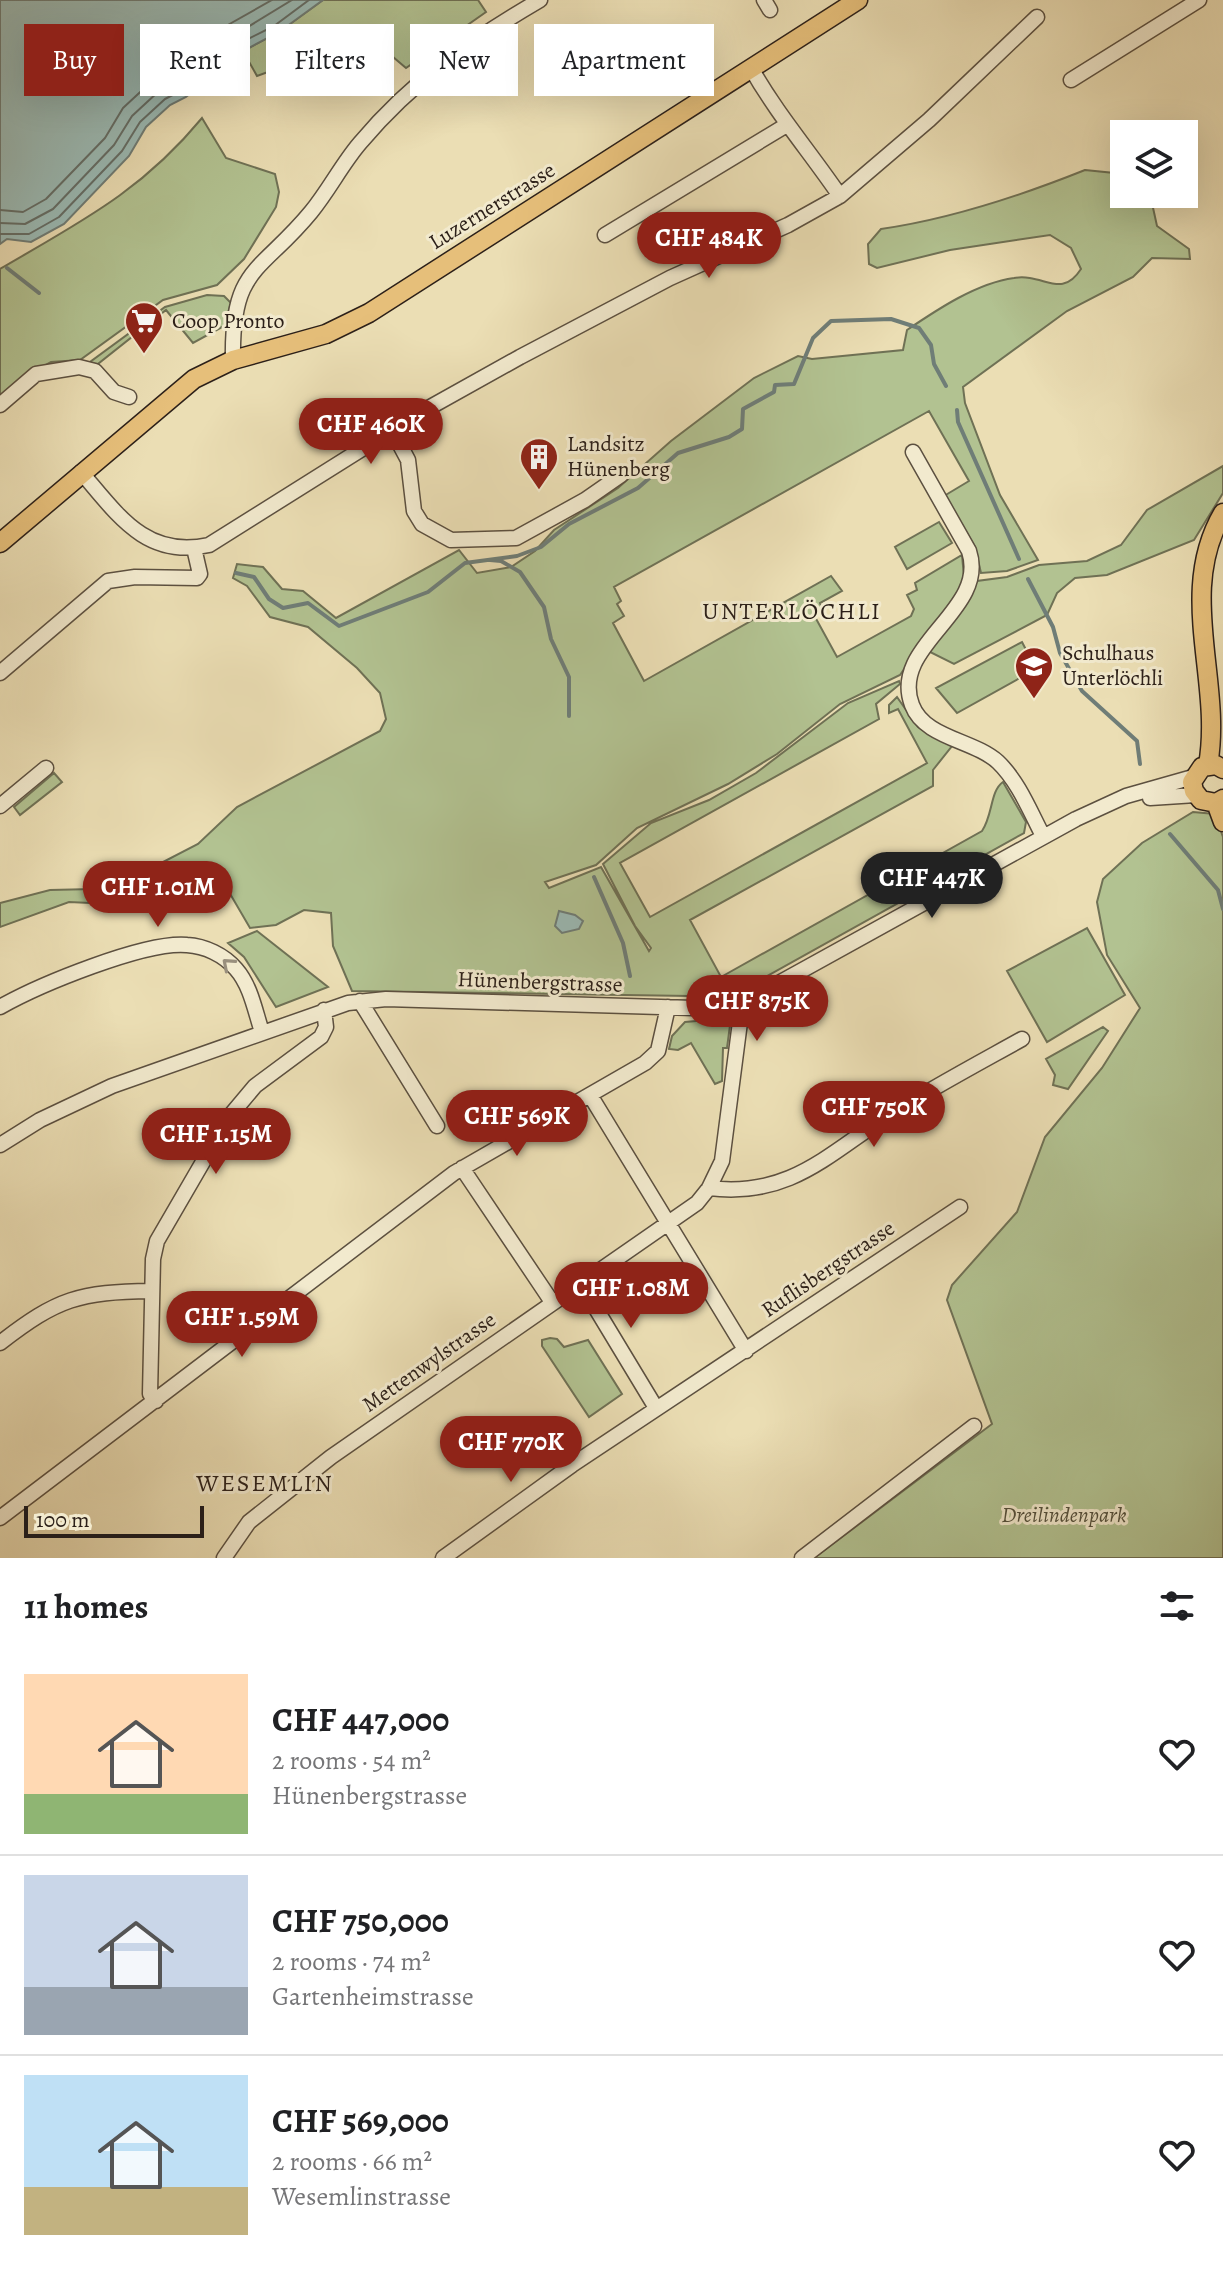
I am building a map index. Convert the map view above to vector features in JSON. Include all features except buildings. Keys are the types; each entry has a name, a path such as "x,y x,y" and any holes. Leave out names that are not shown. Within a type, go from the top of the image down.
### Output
{"main road":[{"name":"Luzernerstrasse","path":"0,543 184,385 233,360 310,339 361,317 858,0"},
{"path":"1223,513 1206,555 1202,598 1219,767 1195,786 1219,801 1223,822"},
{"path":"1216,715 1223,736"}],"street":[{"path":"233,360 240,293 249,274 309,215 358,145 443,60 540,0"},
{"path":"1071,80 1199,0"},
{"path":"81,472 136,532 155,544 177,549 194,548 227,536 392,430 670,278 788,225 840,196 929,120 1037,17"},
{"path":"751,68 785,126 800,137 840,196"},
{"path":"605,235 785,126"},
{"path":"0,405 36,374 79,367 95,371 114,392 129,397"},
{"path":"392,430 408,460 414,511 422,524 451,540 516,538 585,500 621,475"},
{"path":"913,452 969,551 972,564 964,595 909,675 911,704 927,724 998,763 1015,784 1043,836"},
{"path":"0,673 108,581 135,577 197,578 200,574 194,548"},
{"path":"0,806 46,768"},
{"name":"Hünenbergstrasse","path":"0,1145 74,1102 324,1010 360,1001 668,1007 710,1006 743,999 770,988 1043,836 1107,807 1195,786"},
{"path":"0,1007 54,980 92,967 169,945 187,945 206,949 237,970 248,987 262,1032"},
{"name":"Mettenwylstrasse","path":"224,1558 249,1522 279,1496 570,1289 697,1203 717,1174 725,1146 743,999"},
{"path":"360,1001 437,1126"},
{"path":"0,1518 462,1168 652,1058 662,1038 668,1007"},
{"path":"156,1401 150,1394 152,1291 157,1241 229,1117 255,1086 321,1037 326,1027 324,1010"},
{"path":"709,1188 763,1187 790,1180 828,1159 889,1115 1022,1039"},
{"path":"590,1095 667,1226 746,1351"},
{"path":"462,1168 552,1302"},
{"name":"Ruflisbergstrasse","path":"443,1558 656,1408 960,1207"},
{"path":"570,1289 595,1307 656,1408"},
{"path":"0,1343 38,1313 65,1299 88,1294 152,1291"},
{"path":"802,1558 974,1426"}],"green space":[{"path":"323,0 478,0 486,12 469,24 410,24 410,65 406,68 394,58 394,24 290,24"},
{"path":"266,39 266,73 257,76 250,64 250,47"},
{"path":"202,118 226,158 275,174 279,192 276,207 244,259 217,285 163,300 80,360 51,362 33,372 0,399 0,269 108,204 156,166"},
{"path":"1085,170 1110,173 1110,208 1153,208 1157,226 1189,249 1190,259 1152,258 1133,277 1067,311 963,387 965,403 1000,495 1038,560 1007,571 981,573 975,547 944,496 969,481 929,411 614,587 621,601 617,604 624,616 613,623 644,681 831,576 842,591 820,603 822,609 814,615 837,657 911,616 914,609 907,595 917,590 915,583 962,555 964,577 959,590 900,675 840,704 777,754 728,784 637,828 596,865 545,882 549,888 601,867 649,951 651,948 635,926 603,864 651,823 709,800 756,773 848,703 899,681 900,684 876,704 879,719 620,863 650,917 927,763 898,709 889,713 889,705 897,697 918,727 952,746 933,770 933,786 690,920 721,977 982,831 996,791 1003,782 1026,822 1024,833 767,976 741,986 690,996 352,991 333,946 331,913 304,910 276,925 250,928 215,868 112,904 69,902 0,927 0,903 50,890 94,889 138,875 198,844 237,807 380,731 386,719 380,693 357,668 308,627 270,617 247,586 233,578 237,564 263,567 282,589 303,591 336,618 459,550 477,573 511,567 535,551 554,530 618,488 671,441 754,378 798,356 812,359 903,350 907,330 958,298 986,285 1025,277 1059,284 1074,278 1081,269 1071,248 1050,235 950,250 877,268 869,264 868,244 881,229 985,206"},
{"path":"207,295 224,296 231,303 224,326 193,343 166,310 94,367 90,362 165,307"},
{"path":"1223,466 1223,493 1194,540 1107,575 1075,578 1057,593 1047,615 954,664 930,652 939,633 967,600 977,581 1007,577 1039,565 1087,561 1121,545 1147,510"},
{"path":"939,522 952,543 907,569 895,547"},
{"path":"1022,642 1036,669 957,713 936,688"},
{"path":"54,773 62,782 20,815 14,807"},
{"name":"Dreilindenpark","path":"1193,812 1215,814 1223,837 1223,1558 814,1558 992,1424 947,1300 952,1285 1017,1212 1045,1137 1102,1068 1140,1008 1107,955 1097,902 1103,879 1142,843"},
{"path":"1087,928 1125,995 1047,1042 1007,971"},
{"path":"257,931 328,987 276,1007 244,957 228,943"},
{"path":"731,1018 727,1048 723,1048 722,1081 715,1084 691,1043 678,1050 669,1049 672,1036 685,1022"},
{"path":"1103,1027 1108,1031 1068,1089 1053,1085 1055,1075 1046,1059"},
{"path":"557,1339 564,1347 588,1340 622,1394 589,1417 542,1346 542,1340"}],"water":[{"path":"0,0 323,0 290,24 266,24 266,39 250,47 250,24 140,24 140,96 187,96 170,105 146,127 129,156 64,224 31,242 7,239 0,244"},
{"path":"559,911 575,915 583,921 579,929 562,933 555,926"}],"waterway":[{"path":"7,268 39,293"},
{"path":"236,573 254,577 269,599 283,608 308,603 339,626 428,592 465,563 517,556 541,547 569,524 638,488 678,453 729,437 742,429 743,409 774,392 775,385 794,384 813,338 831,321 891,319 919,328 931,345 934,364 946,386"},
{"path":"957,410 958,422 1019,559"},
{"path":"490,560 501,561 520,572 544,607 551,639 569,677 569,716"},
{"path":"1028,579 1053,627 1060,653 1082,691 1137,741 1140,764"},
{"path":"1170,834 1218,890 1223,909"},
{"path":"594,877 623,943 630,976"}],"place":[{"name":"Coop Pronto","path":"144,355"},
{"name":"Landsitz Hünenberg","path":"539,491"},
{"name":"Schulhaus Unterlöchli","path":"1034,700"}],"district":[{"name":"UNTERLÖCHLI","path":"792,611"},
{"name":"WESEMLIN","path":"265,1483"}]}
